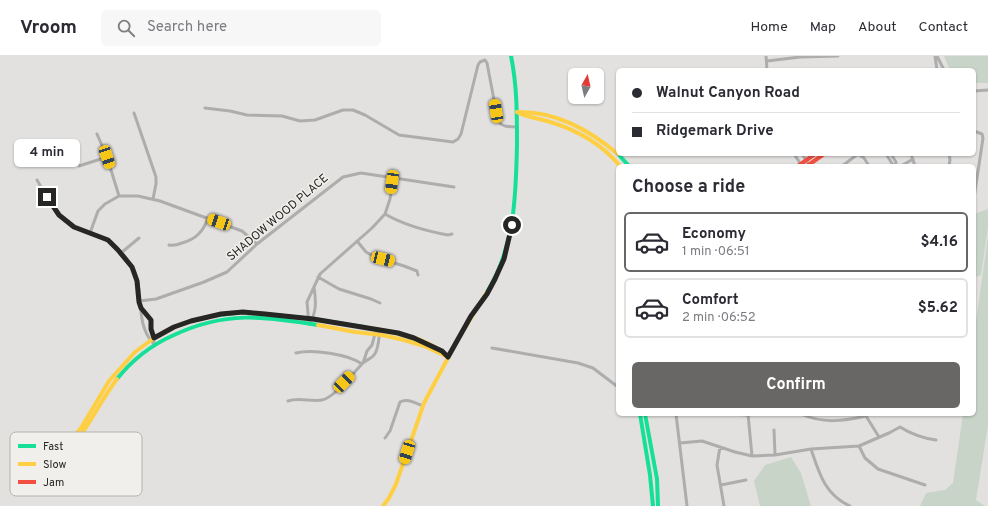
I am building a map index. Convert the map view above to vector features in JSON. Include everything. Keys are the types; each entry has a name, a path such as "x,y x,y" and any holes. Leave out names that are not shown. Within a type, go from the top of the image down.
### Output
{"street":[{"path":"383,506 396,484 423,406 471,316 487,294 504,259 512,225 515,201 517,112 516,86 511,56"},
{"path":"766,56 767,68"},
{"path":"767,61 800,57 837,56"},
{"path":"936,56 936,66 941,64"},
{"path":"936,56 943,68"},
{"path":"205,108 247,115 279,116 300,121 315,120 343,110 353,110 365,115 399,135 452,142 458,139 461,134 478,65 484,60 487,63 498,121 501,125 517,127"},
{"path":"976,91 988,90"},
{"path":"517,112 545,114 565,121 588,132 606,143 616,152"},
{"path":"517,112 525,117 559,125 583,135 602,148 618,164"},
{"path":"134,113 156,177 153,200"},
{"path":"976,132 982,134 983,138 976,185"},
{"path":"97,134 107,157 119,196"},
{"path":"620,156 627,164"},
{"path":"803,156 808,164"},
{"path":"801,164 812,156"},
{"path":"812,164 822,156"},
{"path":"845,164 855,156"},
{"path":"861,156 868,164"},
{"path":"912,156 914,164"},
{"path":"79,166 107,157"},
{"path":"904,164 913,159"},
{"name":"SHADOW WOOD PLACE","path":"139,302 156,299 227,272 257,244 343,177 361,173 454,187"},
{"path":"311,319 307,302 318,277 322,271 372,228 385,214 390,199 393,177"},
{"path":"37,180 59,215 74,227 108,240 132,267 137,281 142,322 154,344"},
{"path":"90,232 98,211 106,204 119,196 138,196 208,218 242,231 257,244"},
{"path":"385,214 399,222 413,227 435,233 448,235 452,234"},
{"path":"169,246 174,246 188,241 197,236 204,228 208,218"},
{"path":"121,253 139,238"},
{"path":"357,241 366,252 375,257 417,271 418,275"},
{"path":"318,277 339,289 380,303"},
{"path":"309,324 316,299 314,287"},
{"path":"309,298 312,297 316,299"},
{"path":"141,308 151,320 152,339"},
{"path":"78,432 103,390 135,352 152,339 174,327 191,321 221,314 243,312 311,319 379,329 414,338 442,351 448,357"},
{"path":"142,317 148,315"},
{"path":"84,432 117,379 136,358 154,344 190,327 220,320 236,318 257,319 309,324 355,332 380,334 424,346 441,356 448,357"},
{"path":"362,363 367,351 372,345 375,334 379,329"},
{"path":"288,400 294,398 323,400 335,391 362,363 374,356 377,351 380,334 379,329"},
{"path":"492,348 578,363 593,368 616,386"},
{"path":"367,351 368,355 374,356"},
{"path":"296,353 313,352 345,356 362,363"},
{"path":"103,390 108,393"},
{"path":"385,438 390,431 400,402 404,400 423,406"},
{"path":"640,416 650,475 653,506"},
{"path":"645,416 657,480 658,506"},
{"path":"676,416 687,506"},
{"path":"748,416 752,456"},
{"path":"806,416 823,421 845,421 864,416"},
{"path":"868,416 879,437"},
{"path":"680,443 702,441 752,456 774,455 811,449 859,446 900,427 921,437 936,440"},
{"path":"774,430 774,455"},
{"path":"859,446 865,458 878,468 925,485"},
{"path":"720,447 717,465 724,506"},
{"path":"811,449 826,486 833,496 850,506"},
{"path":"721,485 746,480"}],"shaded area":[{"path":"944,56 988,56 988,83 976,83 976,68 949,68"},
{"path":"988,209 988,228 981,275 976,277 976,213"},
{"path":"988,236 988,425 976,500 985,506 920,506 926,493 945,490 953,483 963,416 976,416 976,322"},
{"path":"791,457 801,473 811,506 760,506 754,481 765,465"}],"traffic: fast":[{"path":"487,292 496,275 509,239 516,182 517,111 516,89 511,56"},
{"path":"620,156 627,164"},
{"path":"212,316 243,312 313,319 364,327"},
{"path":"117,379 129,365 158,343 193,327 210,322 228,319 262,318 280,319 318,325"},
{"path":"640,416 650,475 653,506"},
{"path":"645,416 657,479 658,506"}],"traffic: slow":[{"path":"517,112 568,128 605,150 618,164"},
{"path":"517,112 545,115 571,124 584,130 616,152"},
{"path":"383,506 396,484 424,403 458,339 487,292"},
{"path":"78,432 109,381 135,352 154,338 174,327 212,316"},
{"path":"318,325 404,340 424,346 448,357 430,344 409,336 364,327"},
{"path":"83,432 117,379"}],"traffic: jam":[{"path":"801,164 812,156"},
{"path":"810,164 821,156"}],"route":[{"path":"47,197 59,215 74,227 108,240 132,267 137,281 139,302 141,308 151,320 151,329 154,338 174,327 191,321 221,314 243,312 350,324 398,333 414,338 442,351 448,357 471,316 487,294 495,279 504,259 512,225"}]}
